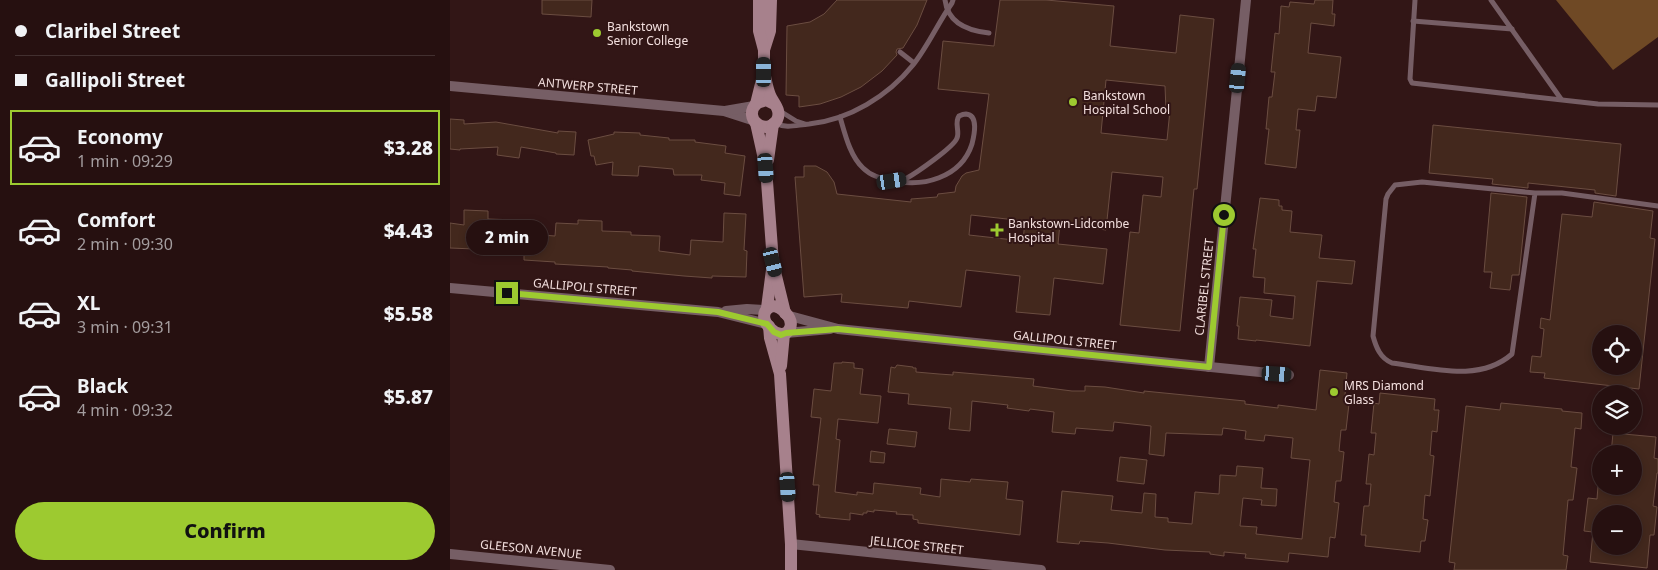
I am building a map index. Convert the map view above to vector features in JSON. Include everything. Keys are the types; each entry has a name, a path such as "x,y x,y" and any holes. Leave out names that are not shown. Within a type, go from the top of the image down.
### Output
{"street":[{"path":"759,0 758,31 764,50 764,72 778,116 774,123 766,168"},
{"path":"764,50 770,31 770,0"},
{"name":"CLARIBEL STREET","path":"1209,367 1246,0"},
{"path":"764,72 752,115 766,168 773,262 785,314 791,325 785,333 780,374 792,544 791,570"},
{"name":"ANTWERP STREET","path":"450,86 724,111 755,122"},
{"path":"755,105 764,100 776,107"},
{"name":"ANTWERP STREET","path":"724,111 755,105"},
{"path":"755,122 764,127 774,123"},
{"path":"773,262 767,309 764,316 780,374"},
{"name":"GALLIPOLI STREET","path":"450,288 718,312 768,325"},
{"path":"767,309 776,306 785,314"},
{"name":"GALLIPOLI STREET","path":"718,312 767,309"},
{"name":"GALLIPOLI STREET","path":"785,314 838,329 1289,375"},
{"path":"768,325 776,334 785,333"},
{"name":"GALLIPOLI STREET","path":"785,333 838,329"},
{"name":"JELLICOE STREET","path":"792,544 1040,570"},
{"name":"GLEESON AVENUE","path":"450,554 610,570"}],"lane":[{"path":"945,0 948,10 963,28 989,33"},
{"path":"774,123 789,127 840,117 863,106 890,89 914,64 953,0"},
{"path":"1415,0 1410,80 1412,82 1598,104 1658,105"},
{"path":"1491,0 1561,99"},
{"path":"1413,21 1512,29"},
{"path":"900,52 914,64"},
{"path":"776,107 796,121 806,124"},
{"path":"840,117 853,153 862,167 871,175 892,181 904,184 936,180 948,174 963,160 969,152 974,135 973,119 970,115 960,115 958,118 956,141 915,174 904,179 892,181"},
{"path":"1535,193 1512,354 1494,366 1480,371 1454,372 1392,363 1385,360 1373,336 1386,199 1395,185 1422,182 1535,193 1562,192 1658,206"}],"shaded area":[{"path":"1556,0 1658,0 1658,37 1613,70"}],"building":[{"path":"542,0 592,0 591,17 542,14"},
{"path":"837,0 927,0 917,25 903,48 897,49 897,55 882,71 861,87 841,97 820,104 799,107 799,96 786,95 787,26 810,22 824,14"},
{"path":"1000,0 1046,0 1114,6 1110,46 1176,53 1180,15 1214,19 1197,189 1194,189 1180,331 1120,325 1130,232 1139,233 1143,195 1161,197 1163,177 1112,172 1106,230 1060,223 1058,244 1107,249 1103,284 1054,278 1050,315 1016,312 1020,276 966,270 961,307 909,301 908,308 841,302 842,294 804,297 795,177 804,177 804,166 816,166 827,172 834,182 837,194 911,202 911,199 937,197 938,194 955,192 962,176 979,170 989,94 938,89 943,41 994,46","holes":["1106,80 1165,86 1166,110 1170,110 1167,140 1101,133","971,215 1025,221 1023,241 969,235"]},
{"path":"1315,0 1333,0 1332,14 1335,14 1334,26 1311,23 1308,53 1341,57 1336,98 1317,96 1315,111 1298,109 1296,130 1300,130 1296,168 1265,164 1269,129 1266,129 1269,97 1272,97 1275,72 1271,72 1275,33 1279,34 1281,6 1289,7 1290,2 1314,4"},
{"path":"450,119 464,120 464,124 496,122 558,133 558,131 576,132 574,155 556,154 521,147 519,158 497,155 498,147 450,149"},
{"path":"1433,125 1621,144 1616,196 1595,193 1595,190 1528,183 1528,188 1492,184 1493,179 1429,173"},
{"path":"614,132 640,133 640,135 669,138 669,140 695,140 695,142 726,146 725,153 745,156 740,196 724,194 725,183 701,180 702,175 674,175 673,169 639,166 638,176 612,175 613,162 596,165 594,156 591,156 588,140 614,134"},
{"path":"1491,193 1527,197 1519,275 1512,275 1510,290 1490,288 1492,272 1484,272"},
{"path":"1260,198 1279,200 1279,206 1282,206 1282,210 1292,211 1290,232 1322,235 1319,258 1355,261 1352,284 1317,281 1310,346 1238,339 1239,326 1237,326 1240,297 1272,300 1270,316 1293,319 1295,296 1264,293 1265,278 1253,277 1256,249 1253,249"},
{"path":"1594,202 1653,211 1650,238 1655,239 1642,361 1642,325 1592,325 1592,375 1640,375 1639,385 1604,385 1544,378 1545,373 1530,372 1532,356 1541,357 1544,329 1540,328 1541,318 1550,320 1562,214 1592,217"},
{"path":"464,210 488,211 488,219 517,220 516,233 555,236 556,223 578,224 578,220 602,221 602,231 660,236 659,251 690,255 691,240 723,242 724,213 746,214 744,250 747,251 746,277 712,276 712,278 608,267 555,264 555,262 524,260 524,251 450,248 450,223 464,225"},
{"path":"834,363 854,363 854,368 863,369 860,394 881,396 878,423 838,419 836,439 840,440 835,492 857,495 857,492 873,494 874,483 921,488 920,494 940,497 941,479 970,482 971,479 1008,482 1006,499 1023,501 1020,535 918,523 918,520 913,519 913,515 896,514 897,512 874,510 874,512 867,511 863,515 850,513 850,520 819,517 820,515 816,514 819,485 813,485 821,418 811,417 814,389 831,391"},
{"path":"897,365 916,368 916,372 953,375 953,372 1034,379 1033,386 1072,391 1085,391 1085,386 1105,387 1144,393 1144,391 1245,401 1245,404 1278,408 1278,405 1316,410 1320,370 1347,373 1345,395 1350,395 1346,430 1341,430 1339,451 1344,452 1341,481 1336,481 1334,502 1339,503 1335,538 1330,537 1328,557 1289,553 1288,562 1245,558 1246,554 1224,552 1224,556 1210,554 1210,552 1165,550 1108,543 1080,541 1079,544 1057,542 1062,491 1113,496 1111,510 1142,513 1144,493 1156,494 1155,517 1168,518 1168,522 1192,524 1195,492 1219,494 1220,475 1236,476 1237,466 1263,468 1261,488 1277,489 1276,506 1261,505 1262,500 1243,498 1240,526 1257,527 1256,534 1302,539 1310,460 1291,458 1293,438 1265,435 1264,441 1245,439 1246,431 1223,428 1222,435 1166,433 1164,456 1149,454 1151,426 1114,422 1113,431 1076,428 1075,434 1052,432 1054,412 1030,409 1029,411 1007,408 1008,405 972,401 970,431 949,429 951,408 908,404 909,394 888,392 891,367 895,368"},
{"path":"1380,393 1435,399 1434,410 1439,410 1437,432 1432,431 1430,455 1434,456 1430,496 1425,495 1423,519 1428,520 1425,541 1421,541 1420,552 1365,546 1366,535 1361,535 1364,506 1369,506 1371,484 1366,484 1369,454 1374,455 1376,433 1371,433 1374,403 1379,404"},
{"path":"1501,403 1562,409 1562,411 1582,413 1581,429 1575,428 1571,467 1577,468 1573,500 1568,500 1563,555 1568,556 1566,570 1454,570 1455,563 1449,562 1466,406 1500,410"},
{"path":"889,429 917,432 915,447 887,444"},
{"path":"1613,435 1656,437 1654,458 1658,459 1658,473 1653,506 1657,507 1654,535 1650,535 1647,568 1590,562 1592,542 1592,555 1642,555 1642,505 1592,505 1592,532 1584,531 1588,498 1597,499 1597,495 1642,495 1642,445 1612,445"},
{"path":"871,451 885,453 884,463 870,462"},
{"path":"1120,457 1147,460 1144,484 1117,481"}],"place":[{"name":"Bankstown Senior College","path":"597,33"},
{"name":"Bankstown Hospital School","path":"1073,102"},
{"name":"Bankstown-Lidcombe Hospital","path":"997,230"},
{"name":"MRS Diamond Glass","path":"1334,392"}],"route":[{"path":"507,293 718,312 767,324 776,334 781,335 838,329 1209,367 1224,215"}]}
